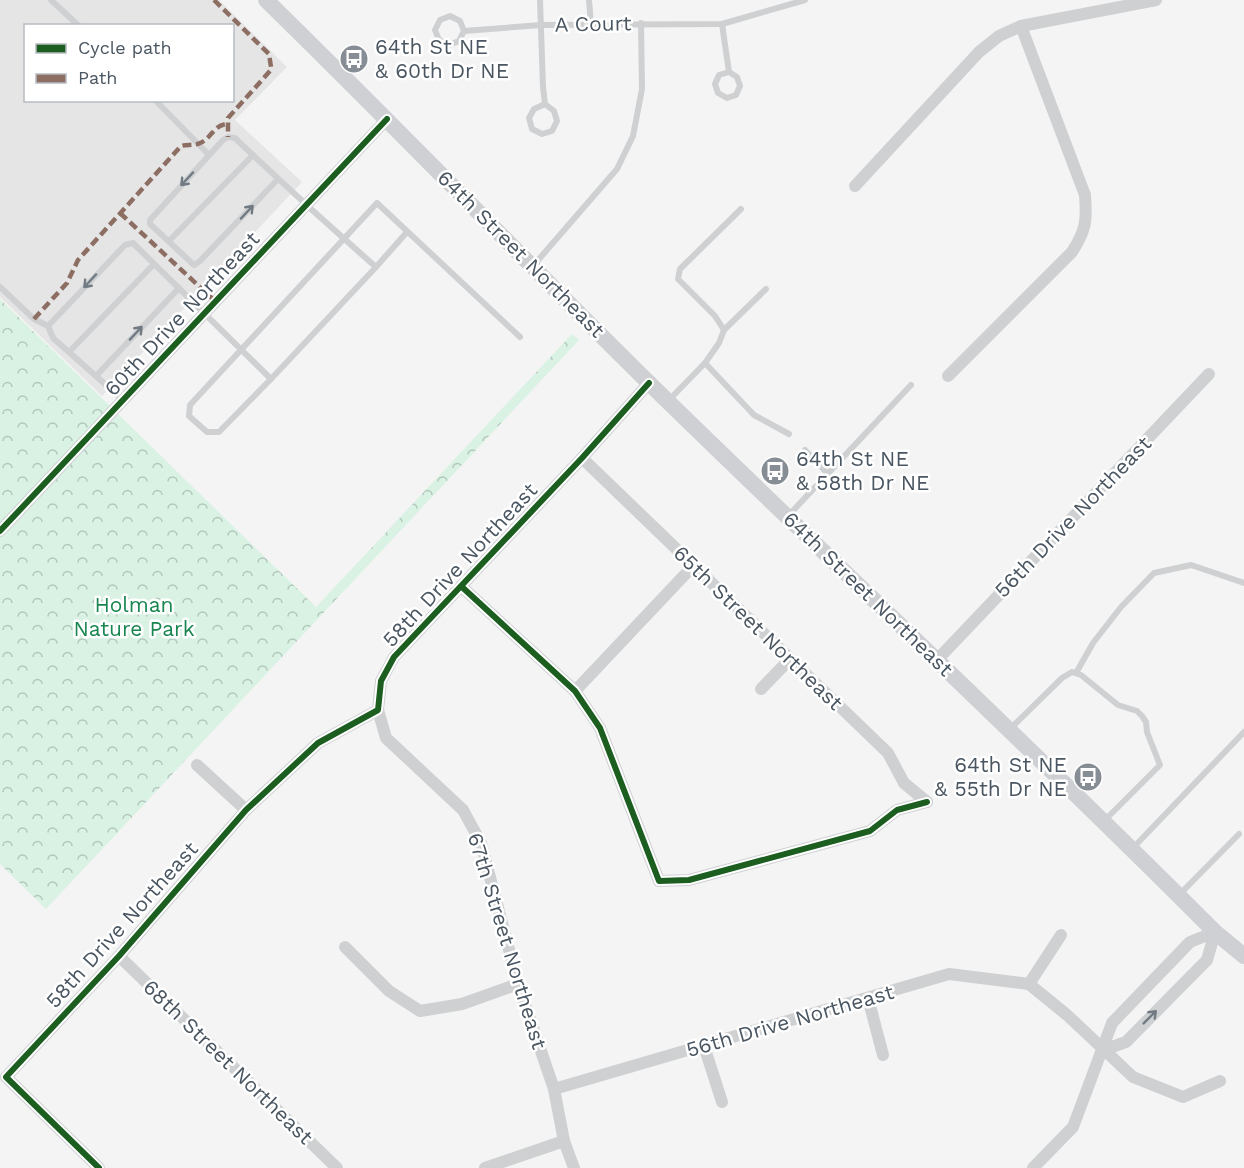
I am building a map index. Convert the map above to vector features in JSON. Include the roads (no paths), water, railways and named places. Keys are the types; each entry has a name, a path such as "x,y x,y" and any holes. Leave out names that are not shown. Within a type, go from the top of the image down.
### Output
{"main road":[{"name":"64th Street Northeast","path":"266,0 649,383 1215,932 1244,956"}],"street":[{"path":"855,186 979,52 999,36 1021,26 1156,0"},
{"path":"948,376 1072,252 1083,234 1087,217 1085,195 1021,26"},
{"name":"60th Drive Northeast","path":"0,531 387,119"},
{"name":"56th Drive Northeast","path":"937,660 1209,374"},
{"name":"58th Drive Northeast","path":"99,1168 6,1077 119,956 246,810 318,742 378,710 381,681 394,657 462,587 649,383"},
{"name":"65th Street Northeast","path":"575,692 600,728 659,881 689,880 870,831 897,810 927,802 904,783 888,753 582,458"},
{"path":"462,587 575,692 693,566"},
{"path":"761,689 790,659"},
{"name":"67th Street Northeast","path":"378,710 386,738 463,810 481,843 518,984 554,1089 564,1141 574,1168"},
{"path":"197,765 246,810"},
{"path":"1033,1168 1073,1127 1112,1023 1190,942 1215,932"},
{"path":"1103,1050 1126,1042 1207,960 1215,932"},
{"path":"1061,935 1029,984 1067,1015 1133,1077 1183,1097 1220,1081"},
{"path":"345,947 389,991 420,1011 462,1004 518,984"},
{"name":"68th Street Northeast","path":"119,956 337,1168"},
{"name":"56th Drive Northeast","path":"554,1089 949,974 1029,984"},
{"path":"868,998 883,1054"},
{"path":"704,1046 722,1102"},
{"path":"485,1168 564,1141"}],"lane":[{"path":"51,0 77,24"},
{"path":"540,0 545,104 554,111 557,121 552,131 542,134 532,129 529,118 534,108 545,104"},
{"path":"589,0 591,24"},
{"name":"A Court","path":"464,31 541,25 722,24 805,0"},
{"name":"A Court","path":"450,16 460,21 464,31 459,41 449,45 439,40 435,30 440,20 450,16"},
{"path":"532,267 617,169 633,136 642,89 641,23"},
{"path":"722,24 729,72 737,77 740,86 736,95 727,98 718,93 715,84 719,75 729,72"},
{"path":"157,102 209,155"},
{"path":"278,179 194,265 150,224 150,220 209,155 228,137 235,138 278,179 306,207 376,267"},
{"path":"168,241 253,155"},
{"path":"407,232 219,432 207,432 189,416 190,405 377,203 520,337"},
{"path":"724,330 715,316 678,279 680,269 741,209"},
{"path":"48,326 113,256 125,245 133,243 271,379"},
{"path":"69,352 154,264"},
{"path":"0,287 34,319 48,326 53,338 123,400"},
{"path":"96,376 179,288"},
{"path":"668,401 705,363 719,343 724,330 766,289"},
{"path":"705,363 754,415 789,434"},
{"path":"788,516 911,385"},
{"path":"805,450 828,474"},
{"path":"1076,673 1094,643 1121,607 1154,573 1191,565 1244,583"},
{"path":"1009,730 1062,678 1072,672 1118,705 1137,711 1142,716 1160,765 1104,822"},
{"path":"1132,849 1244,732"},
{"path":"1179,896 1239,834"}],"place":[{"name":"64th St NE & 60th Dr NE","path":"354,59"},
{"name":"64th St NE & 58th Dr NE","path":"775,471"},
{"name":"64th St NE & 55th Dr NE","path":"1088,777"}],"park label":[{"name":"Holman Nature Park","path":"134,617"}]}
